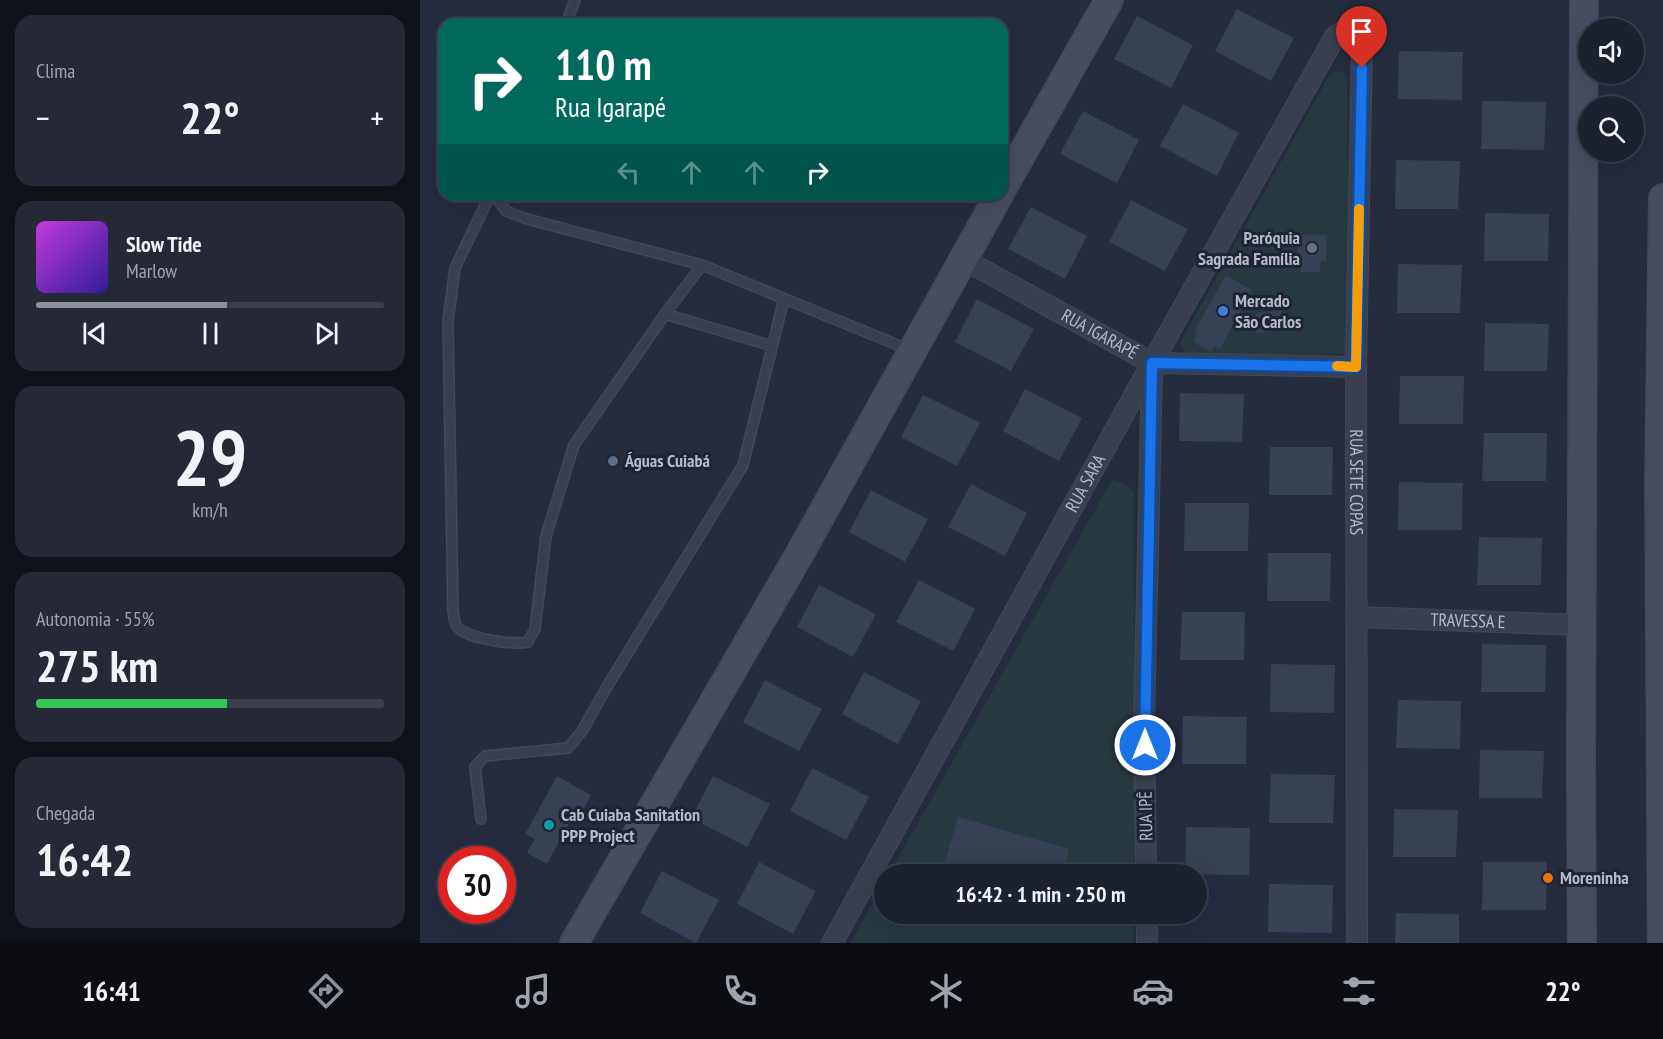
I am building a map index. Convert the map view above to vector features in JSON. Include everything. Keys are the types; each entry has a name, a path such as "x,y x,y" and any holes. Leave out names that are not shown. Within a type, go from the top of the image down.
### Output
{"main road":[{"path":"1008,178 1108,0"},
{"path":"1582,943 1584,0"},
{"path":"1662,943 1659,483 1663,198"},
{"path":"574,943 799,555 996,201"}],"street":[{"name":"RUA SARA","path":"832,943 1334,38 1347,31"},
{"name":"RUA SETE COPAS","path":"1347,31 1358,35 1362,45 1356,367 1357,943"},
{"name":"RUA IGARAPÉ","path":"963,259 1152,363 1356,367"},
{"name":"RUA IPÊ","path":"1146,864 1144,724 1152,363"},
{"name":"TRAVESSA E","path":"1356,617 1581,625"},
{"path":"1147,924 1147,943"}],"lane":[{"path":"568,18 575,0"},
{"path":"489,201 455,268 448,321 453,611 456,626 467,635 518,644 528,642 535,629 546,536 574,445 702,265"},
{"path":"497,201 506,211 527,219 702,265 912,350"},
{"path":"481,819 475,767 485,756 568,748 582,731 743,465 784,299"},
{"path":"665,314 772,346"}],"shaded area":[{"path":"1336,71 1344,73 1347,82 1350,354 1204,358 1184,352 1180,343 1329,76"},
{"path":"1112,480 1123,483 1134,491 1134,864 895,864"},
{"path":"874,901 874,924 1134,924 1134,943 850,943"}],"building":[{"path":"1237,9 1294,38 1271,81 1215,51"},
{"path":"1137,16 1193,45 1171,88 1114,59"},
{"path":"1399,51 1463,52 1462,100 1398,99"},
{"path":"1482,101 1546,102 1544,150 1481,149"},
{"path":"1183,104 1239,133 1217,176 1160,146"},
{"path":"1083,111 1139,140 1117,183 1060,154"},
{"path":"1396,160 1460,161 1458,209 1395,209"},
{"path":"1131,200 1188,229 1165,271 1109,242"},
{"path":"1031,207 1087,236 1065,279 1008,249"},
{"path":"1485,213 1549,214 1548,261 1484,261"},
{"name":"Paróquia Sagrada Família","path":"1298,234 1327,235 1326,261 1321,261 1320,272 1301,272 1301,262 1297,262"},
{"path":"1398,264 1462,265 1460,313 1397,313"},
{"name":"Mercado São Carlos","path":"1226,275 1252,290 1220,349 1216,346 1211,352 1193,342 1197,334 1194,332"},
{"path":"977,299 1034,329 1011,371 955,342"},
{"path":"1281,310 1283,330 1257,333 1256,313"},
{"path":"1485,323 1549,324 1547,371 1484,371"},
{"path":"1400,376 1464,376 1463,424 1399,424"},
{"path":"1025,389 1082,418 1059,461 1003,431"},
{"path":"1180,393 1244,394 1242,442 1179,441"},
{"path":"923,395 980,423 957,466 901,437"},
{"path":"1484,433 1547,433 1546,481 1482,481"},
{"path":"1270,447 1333,447 1332,495 1269,495"},
{"path":"1399,482 1463,483 1462,530 1398,530"},
{"path":"971,484 1027,513 1005,556 948,527"},
{"path":"871,490 928,519 905,562 849,532"},
{"path":"1185,503 1249,503 1248,551 1184,551"},
{"path":"1479,537 1542,538 1541,585 1477,585"},
{"path":"1268,553 1331,553 1330,601 1267,601"},
{"path":"919,580 975,609 953,651 896,622"},
{"path":"819,585 876,614 853,657 797,627"},
{"path":"1182,612 1245,612 1244,660 1180,660"},
{"path":"1482,644 1546,645 1545,692 1481,692"},
{"path":"1271,664 1335,665 1334,713 1270,712"},
{"path":"864,672 921,701 898,744 842,714"},
{"path":"765,680 822,709 799,751 743,722"},
{"path":"1398,700 1461,701 1460,749 1396,748"},
{"path":"1183,716 1247,717 1246,764 1182,764"},
{"path":"1480,750 1544,751 1542,798 1479,798"},
{"path":"812,768 869,797 846,840 790,811"},
{"path":"1271,774 1335,775 1333,823 1269,823"},
{"name":"Cab Cuiaba Sanitation PPP Project","path":"557,776 591,795 579,817 574,814 547,864 527,853 535,839 525,834"},
{"path":"713,776 770,804 747,847 691,818"},
{"path":"1394,809 1458,810 1456,857 1393,857"},
{"path":"958,817 1069,849 1065,864 944,864"},
{"path":"1186,827 1250,828 1249,875 1207,874 1207,864 1185,864"},
{"path":"759,862 816,891 793,934 737,904"},
{"path":"1483,862 1547,862 1546,910 1482,910"},
{"path":"662,871 719,900 696,943 640,913"},
{"path":"1269,884 1333,885 1332,933 1268,932"},
{"path":"1396,913 1459,914 1459,943 1395,943"}],"slow traffic":[{"path":"1337,366 1356,367 1359,209"}],"place":[{"name":"Paróquia Sagrada Família","path":"1312,248"},
{"name":"Mercado São Carlos","path":"1223,311"},
{"name":"Águas Cuiabá","path":"613,461"},
{"name":"Cab Cuiaba Sanitation PPP Project","path":"549,825"},
{"name":"Moreninha","path":"1548,878"}],"route":[{"path":"1145,745 1152,363 1356,367 1362,68"}]}
